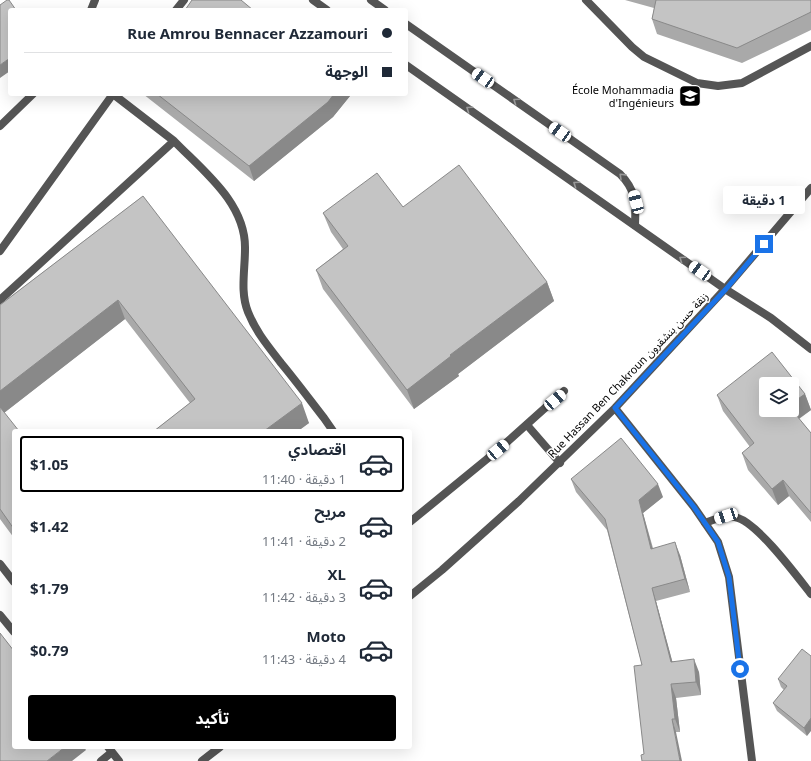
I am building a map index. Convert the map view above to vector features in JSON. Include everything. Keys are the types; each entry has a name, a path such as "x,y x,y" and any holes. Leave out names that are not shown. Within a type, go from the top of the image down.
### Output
{"street":[{"path":"178,8 184,0"},
{"path":"313,0 324,8"},
{"path":"371,0 382,8"},
{"path":"586,0 632,47 644,57 697,83 718,86 742,83 811,46"},
{"path":"408,25 620,174 628,182 636,202 635,225"},
{"path":"408,66 726,289 771,318 811,349"},
{"path":"0,126 31,96"},
{"path":"0,251 112,96"},
{"path":"116,96 174,141 221,189 234,207 241,223 245,248 242,288 247,310 255,329 332,429"},
{"path":"0,300 174,141"},
{"name":"Rue Hassan Ben Chakroun زنقة حسن بنشقرون","path":"412,594 442,570 519,501 560,463 615,408 726,289 811,188"},
{"path":"412,520 526,425 564,391"},
{"path":"615,408 694,507 718,542 729,577 752,761"},
{"path":"526,425 560,463"},
{"path":"705,523 726,516 738,518 751,524 773,547 811,594"},
{"path":"0,564 12,579"},
{"path":"0,615 12,630"},
{"path":"202,761 217,749"},
{"path":"101,761 110,750 119,761"}],"building":[{"path":"9,0 15,8 8,8 8,59 0,65 0,5"},
{"path":"192,0 241,0 251,8 186,8"},
{"path":"656,0 811,0 811,12 737,48 652,19"},
{"path":"160,96 332,96 328,102 249,166"},
{"path":"459,165 547,282 450,355 451,356 407,390 316,270 348,246 323,213 377,173 403,207"},
{"path":"143,196 302,403 267,429 157,429 195,399 118,300 0,391 0,305"},
{"path":"772,352 792,377 759,377 759,417 798,417 811,433 811,513 783,480 772,489 742,453 754,443 717,395"},
{"path":"799,386 805,394 799,398"},
{"path":"0,407 17,429 12,429 12,526 0,509"},
{"path":"621,438 658,484 639,500 651,549 675,542 685,579 652,588 671,662 694,659 696,682 671,684 675,719 672,719 680,761 642,761 641,755 644,754 634,666 642,665 605,519 571,479"},
{"path":"0,633 12,648 12,749 62,749 47,761 0,761"},
{"path":"802,649 811,656 811,718 804,728 773,703 787,686 778,679"}],"place":[{"name":"École Mohammadia d'Ingénieurs","path":"690,96"}],"route":[{"path":"740,669 729,577 718,542 694,507 615,408 726,289 764,244"}]}
